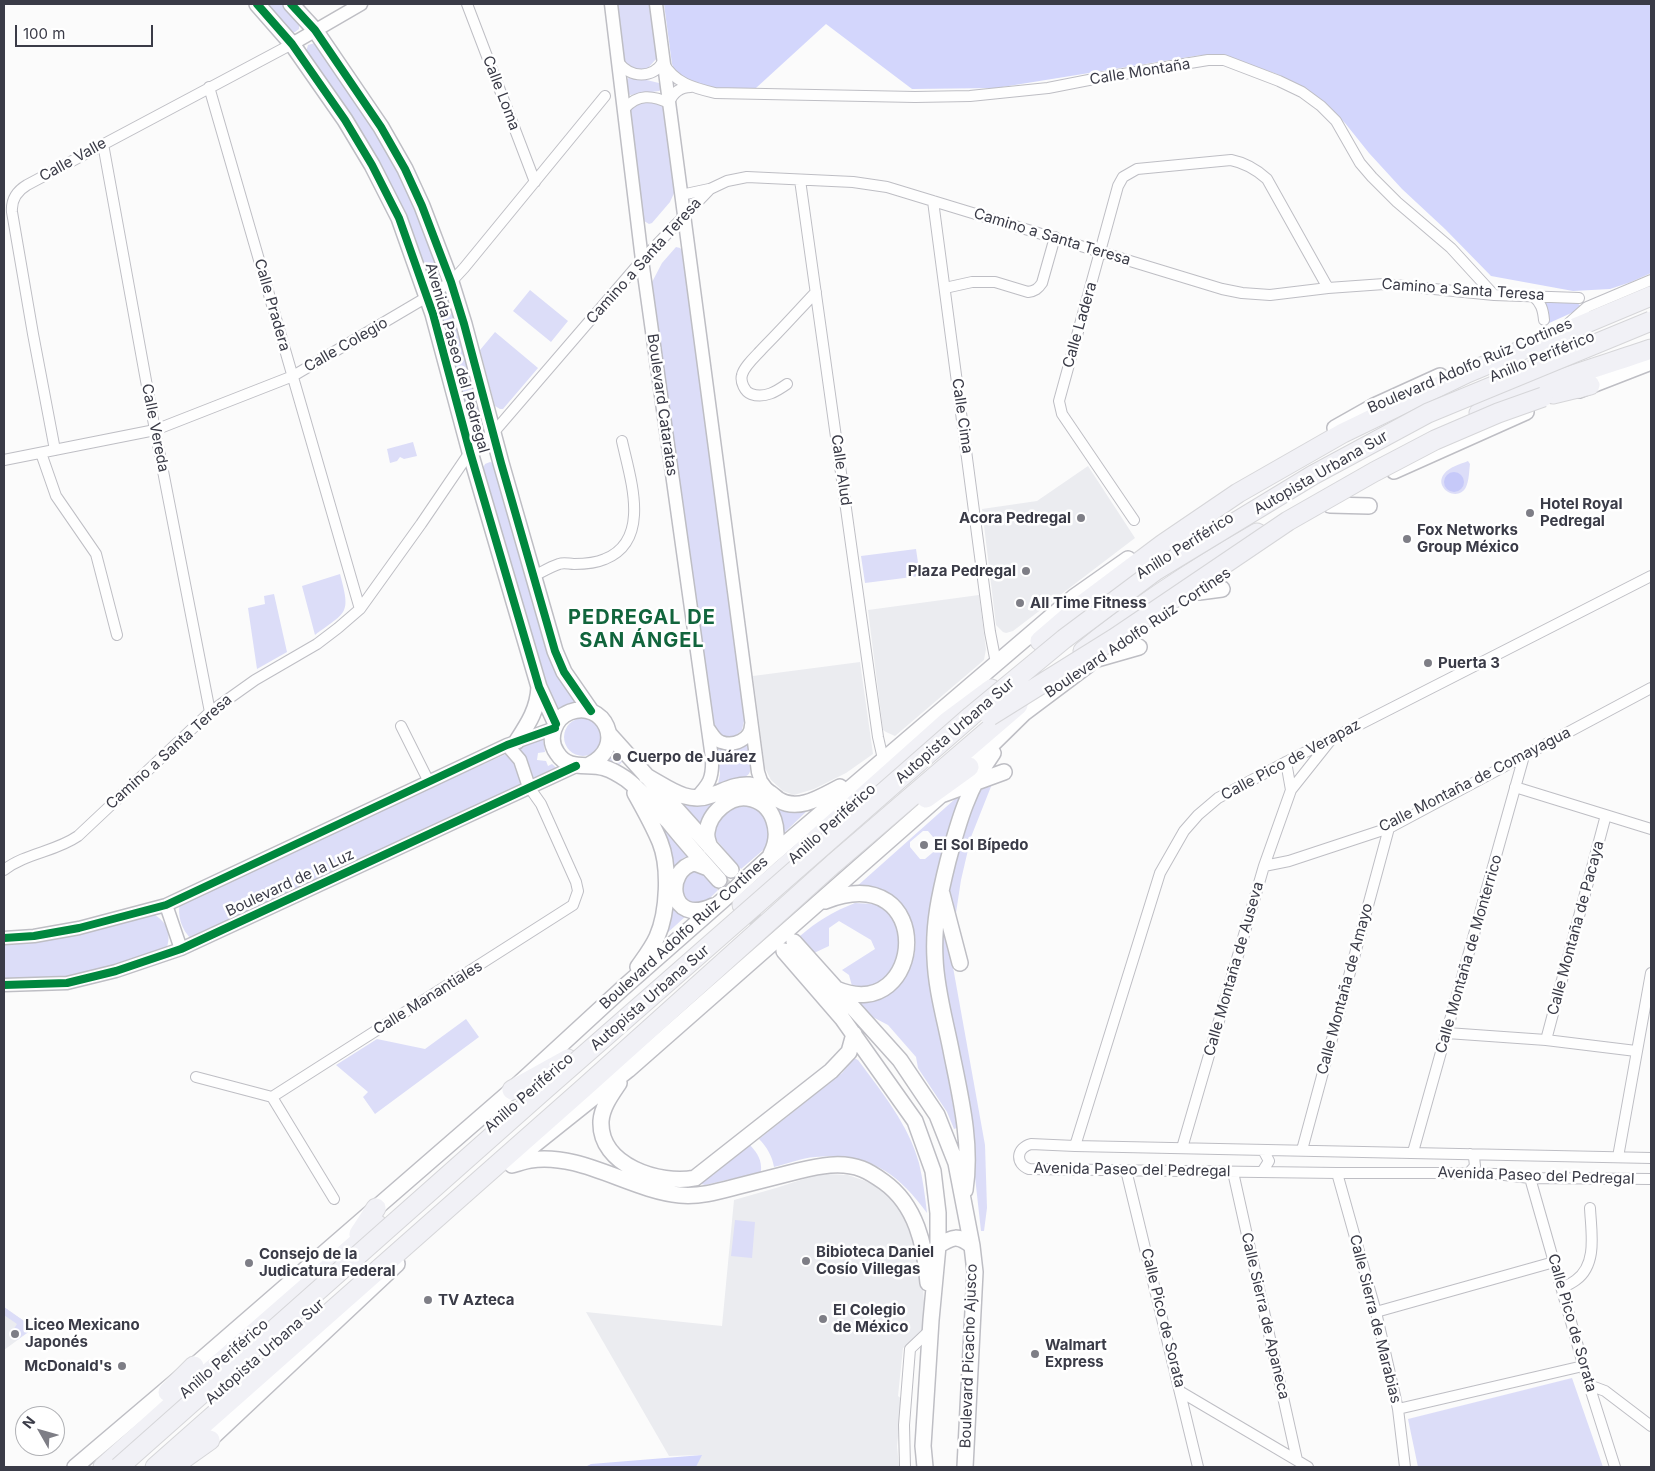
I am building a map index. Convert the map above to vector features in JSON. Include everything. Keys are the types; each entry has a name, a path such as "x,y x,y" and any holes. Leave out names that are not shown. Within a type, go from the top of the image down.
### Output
{"highway":[{"path":"992,707 1040,640 1163,544 1238,493 1343,433 1467,373 1651,295"},
{"name":"Anillo Periférico","path":"103,1467 568,1059 948,721 1146,568 1279,488 1416,411 1521,365 1651,314"},
{"name":"Autopista Urbana Sur","path":"134,1467 992,707 1064,639 1156,570 1313,475 1428,413 1651,322"},
{"name":"Autopista Urbana Sur","path":"119,1467 542,1092 992,707 1035,676 1084,635 1145,590 1307,489 1428,424 1588,355 1651,334"},
{"name":"Anillo Periférico","path":"155,1467 586,1086 833,864 1113,626 1193,571 1348,480 1504,400 1547,383 1651,349"},
{"path":"992,707 1115,638 1288,521 1374,472 1436,440 1498,413 1564,390 1590,385"},
{"path":"1383,475 1504,400"},
{"path":"833,864 972,775"},
{"path":"512,1090 568,1059"},
{"path":"540,1140 586,1086"},
{"path":"346,1254 376,1208"},
{"path":"89,1467 194,1366"},
{"path":"138,1421 192,1387"},
{"path":"172,1467 210,1440"}],"main road":[{"name":"Avenida Paseo del Pedregal","path":"257,4 292,44 345,120 372,165 399,218 427,297 539,688 555,726"},
{"name":"Avenida Paseo del Pedregal","path":"291,4 315,30 366,104 395,150 422,206 451,282 559,662 568,679 591,712"},
{"name":"Boulevard Adolfo Ruiz Cortines","path":"74,1467 194,1366 512,1090 770,856 1080,593 1224,492 1273,462 1374,406 1468,364 1569,323 1621,303 1651,295"},
{"name":"Boulevard Adolfo Ruiz Cortines","path":"178,1467 210,1440 420,1244 508,1166 628,1070 941,795 972,775 1024,713 1066,680 1300,522 1383,475 1485,429 1590,385 1651,362"},
{"path":"1330,506 1369,506"},
{"path":"1199,592 1222,589"},
{"path":"1097,659 1140,647"},
{"path":"512,743 536,709 539,688"},
{"path":"708,868 647,798 626,779 605,768 568,764 561,759 556,752 552,736 555,726 562,717 576,710 591,712 603,720 609,734 710,847 725,875 694,863 683,868 678,872 675,884 678,903 686,910 696,912 723,900"},
{"path":"582,766 598,761 605,754 609,734"},
{"path":"963,1199 968,1170 964,1115 935,967 935,924 940,891 972,775 1004,772"},
{"path":"646,776 676,793 694,799 742,785 753,786 769,792 780,801 796,804 808,802 826,795 866,774"},
{"path":"624,987 647,955 657,936 663,918 666,899 666,869 661,843 626,779"},
{"path":"710,847 707,834 709,824 715,814 734,799 742,797 751,798 764,806 774,820 777,837 770,856"},
{"path":"940,891 960,963"},
{"path":"815,906 834,897 866,893 885,900 902,919 906,931 908,944 905,959 900,971 890,982 877,991 863,994 835,989"},
{"name":"Boulevard Picacho Ajusco","path":"925,1467 923,1446 938,1246 938,1213 933,1171 915,1122 854,1034 789,946 835,989 900,1060 937,1115 956,1163 972,1246 975,1272 965,1467"},
{"path":"628,1070 604,1106 601,1120 604,1137 615,1154 624,1163 638,1171 670,1180 685,1180 695,1178 831,1071 849,1052 854,1034"},
{"path":"508,1166 530,1160 548,1159 573,1162 664,1194 684,1196 706,1194 819,1166 845,1165 861,1169 894,1189 909,1207 920,1236 926,1264 931,1325"},
{"path":"938,1246 954,1237 962,1238 972,1246"}],"street":[{"name":"Calle Valle","path":"55,450 12,212 12,202 18,192 22,188 103,144 292,44 361,4"},
{"name":"Calle Loma","path":"467,4 535,182"},
{"name":"Boulevard Cataratas","path":"611,4 642,260 712,771 707,786 694,799"},
{"path":"656,4 758,772 761,781 769,792"},
{"name":"Calle Montaña","path":"663,62 675,78 692,87 715,93 915,97 970,96 1023,91 1208,60 1224,60 1291,86 1321,106 1336,120 1360,163 1372,177 1396,202 1452,248 1494,295"},
{"path":"619,63 633,74 644,75 655,71 663,62"},
{"name":"Calle Pradera","path":"209,87 360,609"},
{"path":"669,103 672,95 678,90 692,87"},
{"name":"Calle Colegio","path":"4,460 155,430 293,376 427,297 451,282 464,268 605,96"},
{"path":"625,108 634,100 645,96 658,98 669,103"},
{"name":"Calle Vereda","path":"103,144 155,430 210,712"},
{"name":"Calle Ladera","path":"1134,520 1062,414 1060,407 1060,396 1118,186 1123,178 1128,173 1137,169 1231,160 1245,163 1257,170 1267,180 1328,288"},
{"name":"Camino a Santa Teresa","path":"4,870 20,860 63,844 78,836 210,712 255,680 317,644 360,609 422,524 470,452 494,432 642,260 710,189 727,181 747,177 871,184 903,191 1222,289 1242,293 1270,295 1384,284 1494,295 1579,298"},
{"name":"Calle Alud","path":"800,180 878,737 884,759"},
{"path":"681,195 703,192 710,189"},
{"name":"Calle Cima","path":"933,201 990,632 996,663"},
{"path":"945,288 972,282 995,282 1028,292 1033,291 1039,288 1042,283 1055,237"},
{"path":"1569,323 1587,307 1651,280"},
{"path":"787,384 765,395 751,394 745,389 741,380 742,374 756,356 816,292"},
{"path":"1533,296 1541,304 1544,320"},
{"path":"534,576 559,564 589,563 604,559 618,552 627,542 634,523 633,501 622,441"},
{"path":"41,453 56,496 96,554 117,635"},
{"name":"Calle Pico de Verapaz","path":"1075,1146 1160,873 1184,831 1198,815 1218,798 1286,762 1651,576"},
{"name":"Calle Montaña de Comayagua","path":"1264,866 1289,861 1389,828 1651,688"},
{"path":"706,726 715,738 722,743 734,743 745,739 751,730 751,720"},
{"path":"401,726 429,782"},
{"path":"4,938 34,936 79,928 166,905 512,743 555,726"},
{"name":"Calle Montaña de Auseva","path":"1182,1148 1264,866 1291,790 1332,739"},
{"path":"512,743 520,760 528,787"},
{"name":"Calle Montaña de Monterrico","path":"1413,1152 1524,756"},
{"name":"Calle Montaña de Auseva","path":"1286,762 1291,790"},
{"name":"Boulevard de la Luz","path":"4,985 67,983 116,971 180,949 528,787 582,766"},
{"name":"Calle Manantiales","path":"272,1097 573,905 578,891 576,882 540,804 528,787"},
{"path":"1515,787 1651,829"},
{"name":"Calle Montaña de Pacaya","path":"1546,1040 1606,815"},
{"name":"Calle Montaña de Amayo","path":"1302,1150 1389,828"},
{"path":"166,905 180,949"},
{"path":"1618,1157 1651,973"},
{"path":"1447,1033 1546,1040 1636,1051"},
{"path":"196,1077 272,1097 334,1198"},
{"name":"Avenida Paseo del Pedregal","path":"1651,1158 1027,1145 1019,1153 1019,1160 1023,1166 1029,1169 1496,1174 1530,1178 1651,1179"},
{"path":"1262,1150 1268,1161 1262,1172"},
{"path":"1280,1150 1275,1160 1281,1172"},
{"path":"1468,1174 1476,1166 1474,1157 1470,1154"},
{"path":"1495,1154 1486,1163 1488,1169 1496,1174"},
{"name":"Calle Pico de Sorata","path":"1126,1170 1198,1467"},
{"name":"Calle Sierra de Apaneca","path":"1233,1172 1297,1460"},
{"name":"Calle Sierra de Marabias","path":"1337,1173 1376,1312 1398,1409 1405,1467"},
{"name":"Calle Pico de Sorata","path":"1530,1178 1583,1366 1615,1467"},
{"path":"1562,1288 1577,1279 1588,1264 1592,1245 1590,1208"},
{"path":"1376,1312 1554,1262"},
{"path":"905,1467 904,1425 910,1349 931,1325"},
{"path":"1398,1409 1583,1366"},
{"path":"1589,1385 1605,1392 1651,1426"},
{"path":"1181,1392 1308,1467"}],"shaded area":[{"path":"264,4 282,4 299,23 299,29 289,33"},
{"path":"617,4 650,4 657,58 648,68 641,70 634,68 623,59"},
{"path":"664,4 1651,4 1651,273 1610,289 1573,291 1491,276 1402,189 1345,123 1326,105 1303,88 1277,74 1229,57 1201,55 996,88 912,89 826,24 756,88 709,87 686,80 677,73 672,64"},
{"path":"315,43 347,86 400,171 440,271 438,277 432,278 426,273 306,52 308,45"},
{"path":"630,76 659,83 662,89 630,95 626,81"},
{"path":"639,101 663,103 675,191 670,202 649,224 644,221 631,112 631,109"},
{"path":"676,247 683,251 745,717 742,730 734,737 726,738 717,735 711,726 650,286 662,263"},
{"path":"530,290 568,321 551,342 513,311"},
{"path":"1543,301 1577,303 1581,306 1578,310 1547,324 1549,312"},
{"path":"449,313 455,315 485,427 484,430 479,432 474,430 440,322 444,315"},
{"path":"495,332 538,368 503,409 495,406 480,350"},
{"path":"413,442 417,456 404,459 400,457 397,461 390,463 387,449"},
{"path":"1468,461 1470,464 1466,487 1458,494 1448,492 1442,484 1441,479 1444,474"},
{"path":"493,463 577,701 564,706 554,714 482,470 485,464"},
{"path":"1088,466 1135,538 1013,631 1003,632 996,625 982,509 1037,501"},
{"path":"1454,472 1461,475 1464,482 1461,489 1454,492 1447,489 1444,482 1447,475"},
{"path":"916,549 920,576 865,583 861,556"},
{"path":"340,574 345,597 344,611 315,635 302,586"},
{"path":"274,594 287,652 257,669 248,608 265,604 264,596"},
{"path":"979,595 986,649 984,660 895,736 883,730 868,610"},
{"path":"860,662 873,754 846,773 814,789 794,795 783,791 771,780 765,768 753,676"},
{"path":"583,718 590,719 596,724 601,730 601,744 596,750 590,755 583,756 576,755 570,750 565,744 564,737 565,730 570,724 576,719"},
{"path":"543,738 545,752 538,753 537,760 546,761 548,766 552,764 559,770 531,783 528,764 516,749"},
{"path":"748,744 750,771 748,774 739,779 718,784 720,774 716,747 732,750"},
{"path":"613,745 625,758 620,764 606,759"},
{"path":"506,754 517,769 521,786 192,940 185,931 179,912 180,901"},
{"path":"994,779 971,837 961,880 954,926 945,893 969,814 982,782"},
{"path":"964,791 931,982 957,1128 954,1129 947,1112 918,1068 916,1057 888,1025 867,1014 856,998 890,990 904,978 911,967 915,954 915,940 913,927 899,904 880,891 855,888","holes":["923,831 928,831 938,843 938,848 925,859 920,859 910,847 910,842"]},
{"path":"676,796 708,802 711,807 701,824"},
{"path":"744,804 756,808 763,813 770,826 770,834 769,845 741,869 714,837 717,823 722,814 730,808"},
{"path":"779,807 809,809 784,833 783,821 777,809"},
{"path":"662,823 690,856 678,862 672,874 659,825"},
{"path":"701,868 718,890 708,900 695,905 684,896 682,884 684,874"},
{"path":"672,901 686,916 665,935"},
{"path":"855,903 874,904 884,907 898,923 904,951 886,980 862,988 852,986 849,975 842,970 875,949 871,940 839,921 829,928 829,946 814,953 800,936 826,917"},
{"path":"942,906 985,1145 987,1208 984,1231 981,1231 969,1123 941,965"},
{"path":"153,914 162,921 167,929 169,939 166,950 116,966 78,975 57,978 4,980 4,943 84,932"},
{"path":"466,1019 479,1037 375,1114 363,1097 368,1092 336,1065 377,1039 425,1049"},
{"path":"854,1058 858,1060 885,1096 908,1135 919,1163 927,1213 904,1186 880,1168 851,1158 834,1156 810,1158 774,1167 769,1152 759,1139 842,1073"},
{"path":"750,1145 759,1157 761,1172 705,1185 697,1183 713,1175"},
{"name":"El Colegio de México","path":"827,1174 848,1175 877,1185 887,1192 903,1215 922,1268 924,1302 922,1336 903,1348 898,1396 902,1399 897,1446 899,1467 696,1467 701,1455 669,1456 586,1312 722,1326 734,1200 813,1176"},
{"path":"735,1220 755,1222 752,1258 731,1256"},
{"name":"Liceo Mexicano Japonés","path":"4,1307 34,1328 4,1350"},
{"path":"4,1307 34,1328 17,1340 10,1335 17,1324 4,1315"},
{"path":"1572,1378 1603,1467 1418,1467 1408,1419"},
{"path":"702,1455 696,1467 585,1467 591,1464"}],"tunnel":[{"path":"719,880 784,951"}],"cycle path":[{"path":"257,4 292,44 345,120 372,165 399,218 433,314 470,452 539,687 556,724"},
{"path":"291,4 315,30 381,127 405,169 422,206 451,282 464,324 501,463 555,651 564,672 591,711"},
{"path":"4,938 34,936 79,928 166,905 507,745 555,728"},
{"path":"4,985 67,983 116,971 181,949 576,766"}],"place":[{"name":"Hotel Royal Pedregal","path":"1530,513"},
{"name":"Acora Pedregal","path":"1081,518"},
{"name":"Fox Networks Group México","path":"1407,539"},
{"name":"Plaza Pedregal","path":"1026,571"},
{"name":"All Time Fitness","path":"1020,603"},
{"name":"Puerta 3","path":"1428,663"},
{"name":"Cuerpo de Juárez","path":"617,757"},
{"name":"El Sol Bípedo","path":"924,845"},
{"name":"Bibioteca Daniel Cosío Villegas","path":"806,1261"},
{"name":"Consejo de la Judicatura Federal","path":"249,1263"},
{"name":"TV Azteca","path":"428,1300"},
{"name":"El Colegio de México","path":"823,1319"},
{"name":"Liceo Mexicano Japonés","path":"15,1334"},
{"name":"Walmart Express","path":"1035,1354"},
{"name":"McDonald's","path":"122,1366"}],"district":[{"name":"PEDREGAL DE SAN ÁNGEL","path":"642,630"}]}
